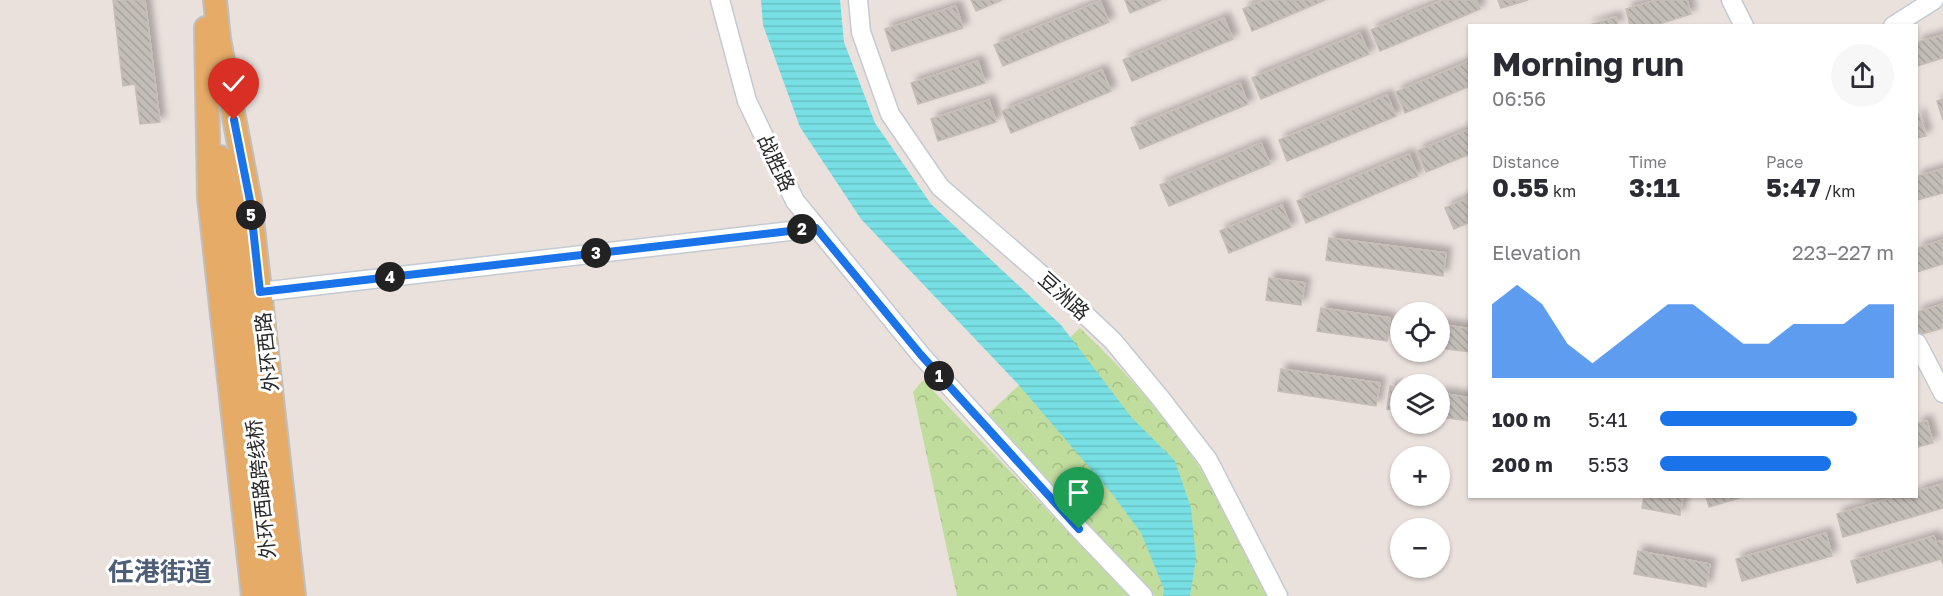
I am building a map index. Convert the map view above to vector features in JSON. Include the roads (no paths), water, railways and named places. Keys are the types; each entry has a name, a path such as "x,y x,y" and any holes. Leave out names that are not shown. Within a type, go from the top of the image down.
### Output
{"main road":[{"name":"外环西路","path":"202,0 213,38 250,201 294,596"},
{"name":"外环西路","path":"215,0 209,197 253,596"},
{"name":"外环西路","path":"213,38 231,175 229,204"},
{"name":"外环西路跨线桥","path":"229,204 273,596"}],"street":[{"name":"战胜路","path":"720,0 747,101 795,201 921,355 1143,596"},
{"name":"豆洲路","path":"858,0 861,32 890,114 940,187 1059,290 1113,341 1161,399 1208,460 1278,596"},
{"path":"1731,0 1743,24"},
{"path":"1896,24 1934,0"},
{"path":"260,292 816,228"},
{"path":"1918,345 1943,393"}],"water":[{"path":"761,0 840,0 844,42 875,123 931,204 1061,325 1132,418 1175,461 1191,508 1196,559 1190,596 1163,596 1164,589 1141,533 1113,495 1017,383 861,219 800,127 763,25"}],"district":[{"name":"任港街道","path":"160,572"}]}
